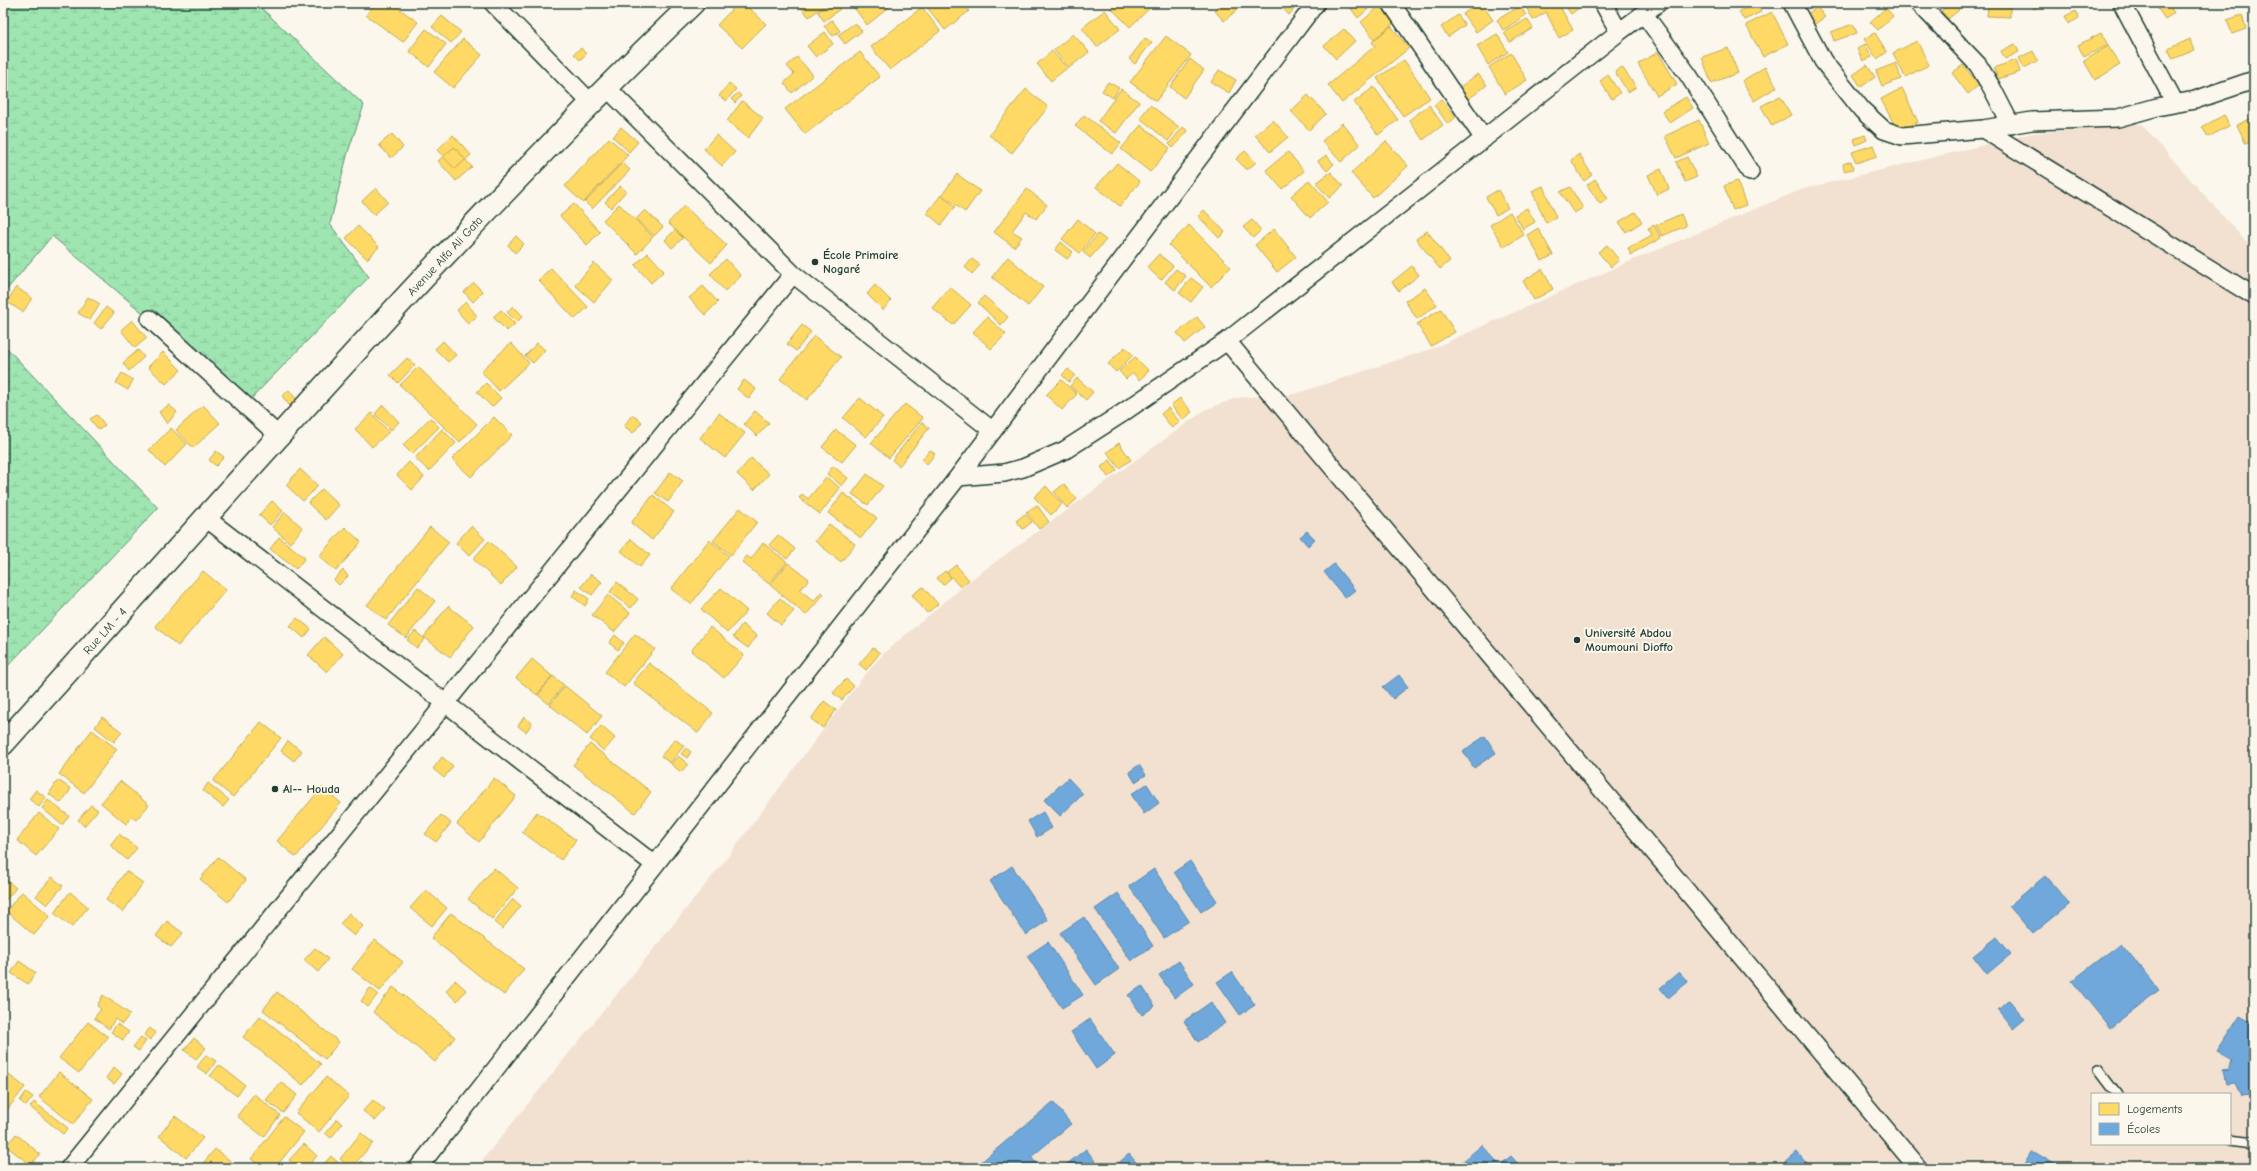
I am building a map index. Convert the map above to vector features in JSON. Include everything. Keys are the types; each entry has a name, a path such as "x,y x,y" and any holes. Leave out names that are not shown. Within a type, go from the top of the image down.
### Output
{"street":[{"path":"493,3 591,103"},
{"name":"Avenue Alfa Ali Gata","path":"206,518 279,436 431,271 606,87 693,3"},
{"path":"418,1168 958,477 1316,3"},
{"path":"1391,3 1484,139"},
{"path":"1603,3 1619,32"},
{"path":"958,477 1004,473 1023,468 1065,450 1228,341 1619,32 1658,3"},
{"path":"1792,3 1823,62 1862,110 1884,130 1902,136 1983,129 2032,121 2118,118 2175,103 2195,100 2254,80"},
{"path":"1919,3 1978,65 2011,124"},
{"path":"2122,3 2175,103"},
{"path":"1644,14 1689,76 1750,172"},
{"path":"606,87 793,274 993,431"},
{"path":"1983,129 2254,296"},
{"path":"69,1168 793,274"},
{"path":"150,319 279,436"},
{"path":"1228,341 1918,1168"},
{"path":"206,518 655,865"},
{"name":"Rue LM - 4","path":"3,744 206,518"}],"lane":[{"path":"2098,1069 2116,1093"},
{"path":"2231,1142 2254,1145"}],"shaded area":[{"name":"Université Abdou Moumouni Dioffo","path":"2141,124 2254,251 2254,1168 476,1168 724,862 859,682 884,653 972,579 1205,410 1236,398 1295,394 1431,349 1633,260 1803,189 2033,133"}],"green space":[{"path":"3,3 256,3 364,105 348,152 330,224 369,277 248,402 52,236 3,294"},
{"path":"3,344 158,508 3,671"}],"building: Logements":[{"path":"265,3 274,3 269,8"},
{"path":"375,3 391,3 418,22 403,42 366,15"},
{"path":"738,3 744,3 766,24 742,48 717,25"},
{"path":"804,3 828,3 809,17 800,6"},
{"path":"831,3 836,3 840,9 824,21 818,12"},
{"path":"854,3 893,4 867,25 852,5"},
{"path":"930,3 963,3 969,11 945,30 926,6"},
{"path":"1117,3 1155,3 1130,27 1111,8"},
{"path":"1223,3 1245,3 1224,21 1214,10"},
{"path":"1278,3 1299,3 1289,15"},
{"path":"1347,3 1375,3 1358,18"},
{"path":"1481,3 1493,20 1476,32 1463,14"},
{"path":"1524,3 1558,3 1573,30 1559,38 1546,12 1533,20"},
{"path":"1563,3 1585,3 1571,14"},
{"path":"1757,3 1761,12 1744,20 1739,11"},
{"path":"1799,3 1812,3 1803,9"},
{"path":"1951,3 1954,3 1959,10 1948,19 1941,11"},
{"path":"2031,3 2046,3 2034,9"},
{"path":"2154,3 2168,3 2174,13 2165,19"},
{"path":"1380,6 1394,23 1374,39 1361,22"},
{"path":"1520,6 1526,15 1503,30 1497,20"},
{"path":"1988,6 2010,7 2010,17 1987,16"},
{"path":"922,7 940,31 890,70 871,47"},
{"path":"1817,7 1825,17 1812,26 1805,16"},
{"path":"1886,8 1893,16 1878,30 1870,22"},
{"path":"1105,10 1120,29 1097,47 1082,28"},
{"path":"2076,11 2079,18 2068,24 2065,16"},
{"path":"1772,12 1788,44 1763,57 1746,25"},
{"path":"1458,15 1465,25 1448,37 1441,27"},
{"path":"2242,15 2246,29 2232,34 2227,20"},
{"path":"442,16 461,32 451,43 432,27"},
{"path":"1527,19 1533,28 1510,42 1504,33"},
{"path":"832,20 840,31 833,36 824,26"},
{"path":"855,23 862,31 845,44 838,35"},
{"path":"1853,24 1857,33 1834,41 1831,32"},
{"path":"1391,26 1409,48 1342,103 1328,85 1375,46 1372,42"},
{"path":"426,29 446,44 429,67 409,51"},
{"path":"1344,29 1355,41 1336,59 1324,46"},
{"path":"2254,29 2254,41 2249,32"},
{"path":"825,32 833,44 816,57 807,46"},
{"path":"1875,33 1887,52 1877,59 1864,39"},
{"path":"2101,33 2108,45 2084,57 2078,45"},
{"path":"1073,34 1089,52 1069,68 1054,50"},
{"path":"1497,34 1508,52 1488,65 1477,46"},
{"path":"1166,36 1191,55 1156,101 1130,82"},
{"path":"1145,38 1152,42 1135,64 1129,59"},
{"path":"463,39 482,55 453,88 434,72"},
{"path":"2190,39 2195,50 2173,59 2168,49"},
{"path":"1917,41 1929,65 1905,77 1893,53"},
{"path":"1865,44 1872,57 1863,61 1857,49"},
{"path":"2015,44 2019,52 2005,59 2001,51"},
{"path":"2108,46 2120,65 2095,80 2084,61"},
{"path":"581,48 586,54 580,60 574,54"},
{"path":"1728,48 1738,73 1711,83 1702,57"},
{"path":"1052,51 1067,68 1051,81 1037,64"},
{"path":"2033,51 2038,61 2024,68 2019,58"},
{"path":"860,52 880,77 805,134 785,109"},
{"path":"1658,52 1677,84 1657,96 1638,64"},
{"path":"1511,53 1527,80 1505,94 1489,67"},
{"path":"797,57 813,75 792,93 784,83 794,74 787,66"},
{"path":"1190,59 1204,70 1184,98 1170,87"},
{"path":"1404,60 1430,98 1403,116 1377,78"},
{"path":"2016,60 2020,72 1998,79 1994,68"},
{"path":"1896,63 1901,79 1882,86 1876,71"},
{"path":"1867,65 1875,77 1861,87 1853,75"},
{"path":"1963,65 1979,85 1968,94 1952,73"},
{"path":"1622,67 1636,87 1628,92 1615,72"},
{"path":"1765,67 1777,87 1754,101 1742,81"},
{"path":"1219,70 1236,80 1229,93 1211,82"},
{"path":"1478,74 1487,85 1466,101 1457,89"},
{"path":"1608,75 1620,93 1612,99 1600,81"},
{"path":"1108,82 1119,88 1113,98 1102,91"},
{"path":"729,83 736,89 726,101 719,96"},
{"path":"1374,87 1398,120 1378,135 1354,102"},
{"path":"1902,88 1918,122 1898,132 1881,99"},
{"path":"1026,89 1048,107 1012,153 989,135"},
{"path":"1121,89 1139,102 1116,133 1098,121"},
{"path":"738,93 741,96 735,103 731,99"},
{"path":"1308,95 1326,114 1309,130 1291,111"},
{"path":"1780,96 1791,115 1772,126 1761,106"},
{"path":"1686,97 1693,108 1670,123 1662,111"},
{"path":"1441,99 1456,117 1448,124 1434,105"},
{"path":"742,101 763,118 748,138 727,121"},
{"path":"1150,105 1179,127 1168,141 1140,118"},
{"path":"1429,105 1443,125 1423,140 1409,120"},
{"path":"1084,115 1121,143 1112,154 1075,126"},
{"path":"2224,115 2229,126 2208,137 2202,127"},
{"path":"2254,117 2254,140 2246,144 2237,125"},
{"path":"1273,120 1288,137 1270,152 1255,135"},
{"path":"1699,120 1709,143 1676,158 1665,136"},
{"path":"1342,123 1360,145 1341,162 1322,141"},
{"path":"1141,125 1170,148 1150,172 1121,149"},
{"path":"621,127 638,142 629,152 613,137"},
{"path":"1183,127 1188,131 1173,148 1169,144"},
{"path":"392,134 403,147 391,158 379,145"},
{"path":"453,135 471,155 455,169 437,150"},
{"path":"716,135 735,152 722,166 704,149"},
{"path":"1865,135 1867,140 1856,145 1854,139"},
{"path":"609,138 628,155 583,203 565,186"},
{"path":"1386,141 1408,166 1373,198 1351,173"},
{"path":"1873,145 1877,156 1856,163 1852,152"},
{"path":"454,147 472,167 456,181 438,161"},
{"path":"1245,151 1256,162 1247,170 1236,159"},
{"path":"1288,152 1304,171 1282,189 1266,170"},
{"path":"1579,154 1592,175 1584,181 1571,160"},
{"path":"1326,155 1334,164 1327,171 1318,161"},
{"path":"1687,157 1697,177 1685,182 1676,162"},
{"path":"1851,161 1853,169 1844,171 1843,164"},
{"path":"622,163 630,170 592,209 585,202"},
{"path":"1117,163 1140,182 1120,206 1096,187"},
{"path":"1661,169 1669,189 1657,195 1648,175"},
{"path":"1331,172 1343,186 1329,198 1316,183"},
{"path":"957,174 980,191 965,212 942,195"},
{"path":"1595,179 1608,199 1600,204 1587,185"},
{"path":"1309,180 1328,202 1310,218 1291,196"},
{"path":"1737,181 1746,205 1733,210 1724,186"},
{"path":"620,186 626,191 611,208 605,202"},
{"path":"1543,186 1556,218 1546,223 1532,191"},
{"path":"1570,187 1583,208 1574,213 1560,192"},
{"path":"376,188 388,202 374,215 362,201"},
{"path":"1027,189 1047,205 1036,219 1026,212 1012,231 1022,237 1014,247 994,232"},
{"path":"1498,190 1508,208 1496,215 1486,197"},
{"path":"941,195 955,207 941,225 927,213"},
{"path":"574,204 600,232 587,245 560,216"},
{"path":"619,204 653,237 637,254 603,220"},
{"path":"684,206 727,245 711,263 668,223"},
{"path":"1527,208 1535,222 1523,229 1515,215"},
{"path":"645,210 663,227 654,236 636,219"},
{"path":"1204,210 1225,232 1219,238 1198,216"},
{"path":"1510,212 1524,235 1504,247 1490,225"},
{"path":"1635,212 1642,222 1626,232 1619,222"},
{"path":"1681,214 1686,226 1662,236 1656,225"},
{"path":"1078,219 1095,234 1080,253 1062,239"},
{"path":"1252,220 1261,230 1253,238 1243,227"},
{"path":"1189,225 1231,267 1211,287 1169,245"},
{"path":"1654,225 1661,238 1631,255 1628,248 1652,235 1648,228"},
{"path":"358,226 379,247 367,259 346,238"},
{"path":"1538,228 1553,255 1542,261 1527,235"},
{"path":"1274,229 1296,257 1277,272 1255,245"},
{"path":"675,230 683,238 672,248 665,240"},
{"path":"1427,231 1450,261 1440,269 1416,239"},
{"path":"1098,234 1106,240 1090,258 1083,252"},
{"path":"516,236 524,244 515,253 508,245"},
{"path":"1061,242 1073,252 1067,259 1055,250"},
{"path":"1607,245 1619,260 1611,267 1598,252"},
{"path":"648,253 664,271 651,283 635,265"},
{"path":"1159,254 1173,266 1161,280 1147,267"},
{"path":"1008,257 1043,287 1028,306 992,277"},
{"path":"726,259 741,276 725,291 710,274"},
{"path":"972,259 980,265 972,274 965,267"},
{"path":"594,263 613,280 594,302 575,285"},
{"path":"1412,266 1419,275 1399,291 1392,282"},
{"path":"551,268 588,307 575,319 538,280"},
{"path":"1176,269 1186,276 1175,290 1165,282"},
{"path":"1542,269 1553,289 1534,300 1523,281"},
{"path":"1191,278 1203,287 1191,302 1179,293"},
{"path":"474,283 483,292 473,302 464,292"},
{"path":"875,285 891,301 883,310 867,294"},
{"path":"703,286 718,302 705,315 689,298"},
{"path":"16,287 32,298 23,312 7,302"},
{"path":"950,287 971,305 953,325 932,308"},
{"path":"1425,288 1437,305 1417,319 1405,301"},
{"path":"984,296 1008,317 1001,325 978,303"},
{"path":"88,297 100,304 90,320 78,313"},
{"path":"466,302 477,316 468,324 457,310"},
{"path":"513,306 523,316 517,322 507,312"},
{"path":"106,307 114,313 101,329 94,323"},
{"path":"1441,309 1455,332 1431,346 1417,324"},
{"path":"501,310 515,324 507,331 493,317"},
{"path":"987,317 1006,334 991,349 973,332"},
{"path":"1197,317 1205,327 1185,343 1177,333"},
{"path":"132,320 147,338 135,348 121,330"},
{"path":"802,325 811,332 796,351 787,344"},
{"path":"814,336 841,357 807,400 780,379"},
{"path":"443,341 456,355 448,362 435,349"},
{"path":"511,343 529,363 499,391 481,371"},
{"path":"537,343 545,350 533,363 525,356"},
{"path":"1125,347 1133,355 1116,372 1108,364"},
{"path":"138,350 144,357 129,371 123,363"},
{"path":"163,352 181,370 166,384 148,367"},
{"path":"1135,357 1149,371 1139,380 1133,373 1126,379 1119,371"},
{"path":"407,358 415,365 398,383 390,375"},
{"path":"418,367 477,424 460,442 400,385"},
{"path":"1068,369 1075,375 1069,382 1062,375"},
{"path":"122,373 133,380 128,390 116,383"},
{"path":"1077,378 1093,392 1086,400 1070,386"},
{"path":"744,380 756,389 749,399 737,389"},
{"path":"1061,380 1077,394 1062,410 1046,395"},
{"path":"486,383 501,398 492,407 477,392"},
{"path":"289,390 297,400 290,406 282,396"},
{"path":"860,398 883,417 866,437 843,418"},
{"path":"1180,398 1192,412 1183,420 1171,405"},
{"path":"905,404 923,418 889,458 871,443"},
{"path":"169,405 177,412 167,424 159,412"},
{"path":"203,405 220,423 193,448 176,430"},
{"path":"383,405 399,422 391,430 375,414"},
{"path":"1168,408 1180,422 1172,428 1161,414"},
{"path":"755,411 769,423 757,436 744,424"},
{"path":"372,413 389,432 372,447 355,429"},
{"path":"719,413 745,433 725,458 700,438"},
{"path":"97,415 105,425 99,430 90,419"},
{"path":"632,415 642,422 633,433 624,426"},
{"path":"494,417 512,435 471,477 452,459"},
{"path":"430,418 439,427 412,454 403,445"},
{"path":"922,422 929,428 899,466 892,460"},
{"path":"171,428 187,444 165,467 149,450"},
{"path":"442,429 456,443 429,471 415,458"},
{"path":"836,430 856,445 842,462 822,447"},
{"path":"1119,443 1131,460 1119,468 1107,452"},
{"path":"930,450 935,454 927,464 922,460"},
{"path":"216,451 224,457 216,466 209,460"},
{"path":"751,458 769,474 754,490 737,474"},
{"path":"1110,460 1117,470 1108,477 1101,467"},
{"path":"409,462 424,477 412,490 397,475"},
{"path":"833,466 848,478 842,486 827,474"},
{"path":"300,469 318,486 303,501 286,485"},
{"path":"670,472 683,481 668,502 655,493"},
{"path":"867,474 883,486 868,505 852,494"},
{"path":"826,477 840,488 820,514 799,498 802,494 808,499"},
{"path":"1064,484 1077,499 1067,508 1054,492"},
{"path":"1046,486 1062,504 1051,515 1034,497"},
{"path":"322,489 339,505 326,520 308,503"},
{"path":"843,493 877,518 861,538 828,513"},
{"path":"653,495 674,512 652,540 631,523"},
{"path":"272,501 283,511 270,525 259,515"},
{"path":"1037,505 1049,522 1039,529 1026,512"},
{"path":"740,508 757,522 731,555 713,541"},
{"path":"285,512 303,528 290,543 272,527"},
{"path":"1025,514 1032,522 1023,529 1016,521"},
{"path":"829,524 855,544 841,562 815,541"},
{"path":"471,526 485,539 469,556 456,543"},
{"path":"345,527 361,542 336,571 319,556"},
{"path":"430,527 449,542 386,620 367,605"},
{"path":"778,535 795,549 787,559 769,545"},
{"path":"279,537 305,558 296,569 270,549"},
{"path":"631,539 650,555 640,567 621,551"},
{"path":"709,540 729,556 691,604 671,589"},
{"path":"489,541 517,567 501,585 473,559"},
{"path":"763,543 787,562 769,584 742,562 747,556 751,559"},
{"path":"788,563 809,579 800,590 814,601 821,592 824,594 806,615 770,585"},
{"path":"956,565 969,580 960,587 947,572"},
{"path":"343,570 348,576 339,585 334,580"},
{"path":"203,571 226,590 178,646 155,626"},
{"path":"945,571 951,578 943,585 937,578"},
{"path":"591,574 602,582 592,595 581,587"},
{"path":"617,582 638,599 631,608 610,592"},
{"path":"418,587 435,601 406,638 388,625"},
{"path":"923,587 938,604 927,613 912,595"},
{"path":"721,588 747,611 727,633 701,609"},
{"path":"576,590 589,599 585,606 572,596"},
{"path":"608,595 630,613 614,632 592,615"},
{"path":"780,598 794,611 781,625 767,613"},
{"path":"448,606 474,626 450,657 424,637"},
{"path":"297,618 311,629 304,638 290,626"},
{"path":"742,624 757,636 748,648 733,637"},
{"path":"710,627 744,655 724,678 691,651"},
{"path":"415,631 425,639 417,648 407,640"},
{"path":"635,634 655,649 624,687 605,672"},
{"path":"615,635 624,643 618,650 609,643"},
{"path":"324,637 343,654 327,672 308,655"},
{"path":"873,648 880,653 866,670 859,664"},
{"path":"532,659 552,676 537,695 516,678"},
{"path":"649,663 713,713 698,733 633,683"},
{"path":"553,676 564,685 549,704 538,695"},
{"path":"846,679 854,686 842,700 833,693"},
{"path":"565,686 602,716 587,735 550,705"},
{"path":"824,701 836,710 823,728 811,719"},
{"path":"102,717 122,732 114,742 95,727"},
{"path":"524,717 532,723 526,732 518,726"},
{"path":"261,722 281,738 233,797 213,781"},
{"path":"601,726 615,738 604,751 590,739"},
{"path":"92,730 117,749 84,793 59,774"},
{"path":"675,739 684,746 670,763 661,756"},
{"path":"288,741 302,751 294,761 281,751"},
{"path":"590,744 651,792 635,813 573,765"},
{"path":"686,748 691,752 687,758 681,754"},
{"path":"678,756 688,764 681,772 671,764"},
{"path":"442,757 453,766 444,778 433,769"},
{"path":"494,778 516,796 479,842 457,824"},
{"path":"58,780 71,789 61,803 49,794"},
{"path":"120,781 149,805 136,820 132,817 126,824 101,803"},
{"path":"208,783 229,800 223,807 203,791"},
{"path":"322,787 341,803 296,857 277,841"},
{"path":"36,790 46,798 39,807 29,799"},
{"path":"48,800 69,816 62,825 42,808"},
{"path":"91,805 98,810 84,826 78,820"},
{"path":"537,812 576,840 561,860 522,832"},
{"path":"39,813 59,829 36,856 17,840"},
{"path":"441,815 451,823 436,842 425,834"},
{"path":"119,834 137,848 127,860 110,845"},
{"path":"218,857 246,880 228,902 200,879"},
{"path":"3,865 8,869 3,876"},
{"path":"494,868 518,888 492,919 468,899"},
{"path":"126,871 143,883 123,912 106,900"},
{"path":"3,877 16,888 3,903"},
{"path":"52,877 63,886 47,905 36,896"},
{"path":"426,890 447,908 432,926 410,908"},
{"path":"22,892 50,916 34,935 6,911"},
{"path":"70,892 88,907 72,927 54,913"},
{"path":"513,899 521,906 502,929 494,922"},
{"path":"349,913 363,926 354,936 340,924"},
{"path":"451,913 524,969 504,995 431,938"},
{"path":"167,921 183,933 171,947 156,936"},
{"path":"375,940 403,962 380,991 352,969"},
{"path":"315,948 328,959 318,972 304,960"},
{"path":"19,961 36,973 28,984 11,973"},
{"path":"455,980 466,990 457,1001 446,991"},
{"path":"393,987 455,1037 435,1062 373,1012"},
{"path":"370,988 378,994 368,1007 361,1001"},
{"path":"277,992 339,1042 325,1059 263,1010"},
{"path":"103,995 130,1014 122,1024 115,1019 109,1029 94,1018 101,1009 97,1006"},
{"path":"260,1016 321,1064 303,1085 243,1037"},
{"path":"88,1022 108,1037 79,1073 59,1058"},
{"path":"117,1024 129,1032 123,1040 111,1032"},
{"path":"150,1028 156,1033 150,1040 144,1035"},
{"path":"141,1037 146,1041 139,1051 133,1047"},
{"path":"194,1038 206,1048 196,1059 184,1050"},
{"path":"206,1055 216,1061 207,1074 197,1067"},
{"path":"219,1065 245,1085 237,1096 210,1076"},
{"path":"114,1067 122,1074 114,1084 106,1078"},
{"path":"5,1072 25,1087 3,1115 3,1074"},
{"path":"59,1072 93,1099 73,1124 39,1097"},
{"path":"326,1077 349,1096 319,1132 296,1113"},
{"path":"281,1082 297,1095 283,1113 266,1100"},
{"path":"26,1092 33,1097 26,1106 20,1101"},
{"path":"254,1094 280,1115 264,1137 237,1116"},
{"path":"373,1100 385,1110 375,1121 363,1111"},
{"path":"34,1102 68,1128 63,1134 30,1107"},
{"path":"175,1116 203,1138 186,1158 159,1136"},
{"path":"284,1117 304,1132 275,1168 263,1168 251,1159"},
{"path":"337,1119 342,1124 331,1138 325,1133"},
{"path":"361,1133 373,1143 351,1168 340,1159"},
{"path":"16,1134 40,1154 31,1165 6,1146"},
{"path":"304,1144 317,1156 306,1168 297,1168 289,1160"},
{"path":"215,1149 237,1166 236,1168 199,1168"},
{"path":"331,1156 344,1168 320,1168"},
{"path":"361,1161 365,1165 362,1168 355,1168"}],"building: Écoles":[{"path":"1307,531 1315,539 1308,546 1300,537"},
{"path":"1334,564 1355,590 1345,598 1324,572"},
{"path":"1399,675 1408,687 1393,699 1383,687"},
{"path":"1485,736 1496,753 1474,768 1463,751"},
{"path":"1139,765 1146,775 1135,782 1129,772"},
{"path":"1068,778 1083,794 1060,816 1044,800"},
{"path":"1147,784 1159,803 1144,814 1131,794"},
{"path":"1043,812 1052,828 1037,837 1028,821"},
{"path":"1190,861 1217,901 1201,912 1174,872"},
{"path":"1012,866 1048,920 1026,935 990,881"},
{"path":"1154,869 1189,921 1164,938 1129,886"},
{"path":"2045,876 2070,904 2033,934 2009,906"},
{"path":"1118,893 1153,946 1131,961 1095,909"},
{"path":"1084,917 1119,969 1096,985 1060,933"},
{"path":"1997,937 2011,954 1987,974 1973,956"},
{"path":"1048,942 1083,995 1062,1008 1027,956"},
{"path":"2121,943 2159,990 2110,1028 2072,981"},
{"path":"1179,961 1194,984 1175,998 1159,975"},
{"path":"1232,972 1255,1005 1240,1015 1217,982"},
{"path":"1679,972 1688,982 1668,998 1660,988"},
{"path":"1142,986 1155,1006 1142,1015 1128,995"},
{"path":"2009,1000 2025,1019 2013,1029 1998,1010"},
{"path":"1211,1002 1225,1023 1198,1042 1184,1021"},
{"path":"2240,1015 2254,1023 2254,1101 2250,1094 2241,1095 2235,1082 2226,1083 2223,1070 2229,1069 2232,1060 2216,1051"},
{"path":"1090,1019 1115,1055 1096,1069 1071,1032"},
{"path":"1053,1102 1071,1124 1031,1157 1040,1168 974,1168"},
{"path":"1482,1145 1500,1165 1511,1156 1522,1168 1455,1168"},
{"path":"1086,1149 1100,1168 1062,1168"},
{"path":"2031,1150 2061,1168 2033,1168 2024,1162"},
{"path":"1797,1152 1810,1168 1778,1168"},
{"path":"1129,1154 1141,1168 1117,1168 1115,1166"}],"place":[{"name":"École Primaire Nogaré","path":"815,262"},
{"name":"Université Abdou Moumouni Dioffo","path":"1577,640"},
{"name":"Al-- Houda","path":"275,789"}]}
